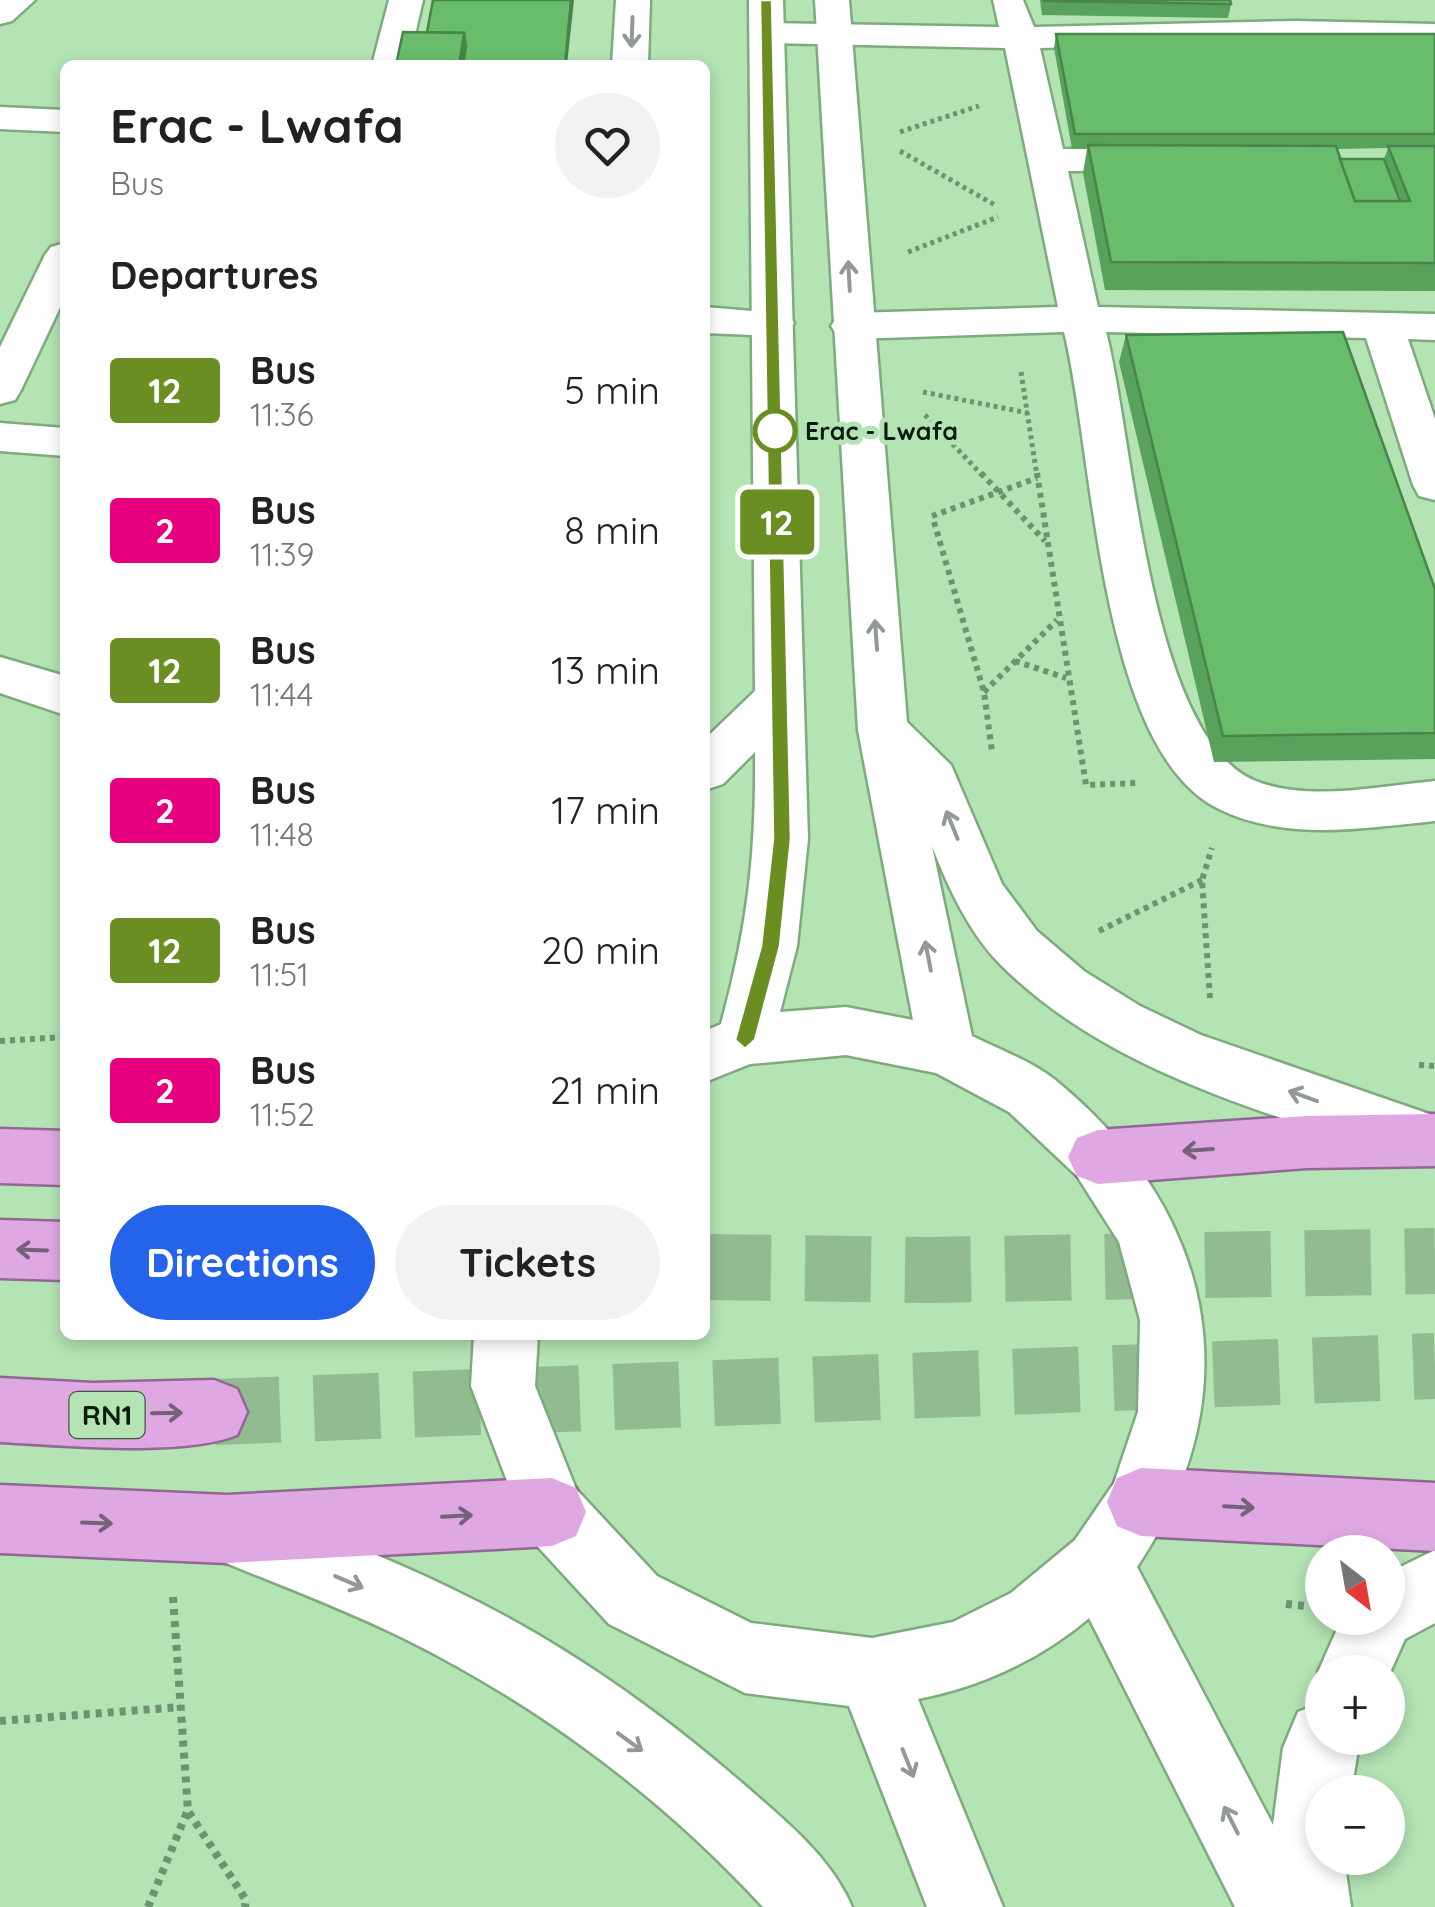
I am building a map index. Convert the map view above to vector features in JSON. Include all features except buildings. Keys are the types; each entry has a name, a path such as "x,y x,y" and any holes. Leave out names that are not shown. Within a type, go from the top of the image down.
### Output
{"highway":[{"path":"1098,1157 1306,1142 1431,1140"},
{"path":"0,1156 60,1158"},
{"path":"0,1249 60,1252"},
{"name":"RN1","path":"0,1410 93,1415 214,1412"},
{"path":"1142,1502 1435,1517"},
{"path":"0,1519 198,1528 552,1512"}],"main road":[{"path":"0,14 18,0"},
{"path":"391,60 406,0"},
{"path":"630,60 633,0"},
{"path":"1008,0 1020,38 1094,371 1142,653 1190,760 1230,791 1268,806 1294,810 1435,800"},
{"path":"725,1048 760,991 778,903 782,839 767,17 834,17 1020,38 1288,16 1435,34"},
{"path":"834,17 852,326 883,730 946,1052"},
{"path":"0,118 60,121"},
{"path":"1047,160 1202,161"},
{"path":"0,390 60,277"},
{"path":"710,320 773,322"},
{"path":"852,326 1080,320 1435,327"},
{"path":"1383,327 1435,486"},
{"path":"0,437 60,442"},
{"path":"0,674 60,695"},
{"path":"710,765 780,696"},
{"path":"883,730 922,764 933,779 983,900 1036,965 1066,989 1186,1056 1431,1140"},
{"path":"506,1340 503,1386 552,1512 634,1600 745,1658 872,1673 959,1656 1036,1618 1098,1564 1142,1502 1170,1412 1172,1320 1147,1232 1098,1157 1030,1094 946,1052 846,1031 725,1048"},
{"path":"198,1528 454,1626 566,1695 678,1776 787,1876 814,1907"},
{"path":"1098,1564 1275,1907"},
{"path":"1405,1601 1435,1584"},
{"path":"872,1673 965,1907"},
{"path":"1313,1907 1304,1868 1317,1755"}],"path":[{"path":"893,134 980,105 982,122"},
{"path":"897,165 894,148 995,206"},
{"path":"906,235 908,252 998,217 993,189"},
{"path":"1020,364 1066,678 1086,785 1150,782"},
{"path":"922,373 926,432"},
{"path":"923,392 1028,413"},
{"path":"924,415 1046,542"},
{"path":"932,516 1037,478"},
{"path":"931,499 932,516 984,692 995,771"},
{"path":"984,692 1058,620"},
{"path":"1015,661 1066,678"},
{"path":"1210,1004 1202,880 1230,791"},
{"path":"1092,935 1202,880"},
{"path":"0,1041 60,1038"},
{"path":"148,1907 188,1811 180,1707 198,1528"},
{"path":"0,1721 180,1707"},
{"path":"188,1811 246,1900 245,1907"}],"tunnel":[{"path":"710,1267 929,1270 1435,1261"},
{"path":"214,1412 1435,1366"}],"bus line":[{"name":"12","path":"745,1040 760,991 778,903 782,839 766,0"}],"place":[{"name":"Erac - Lwafa","path":"775,431"}]}
